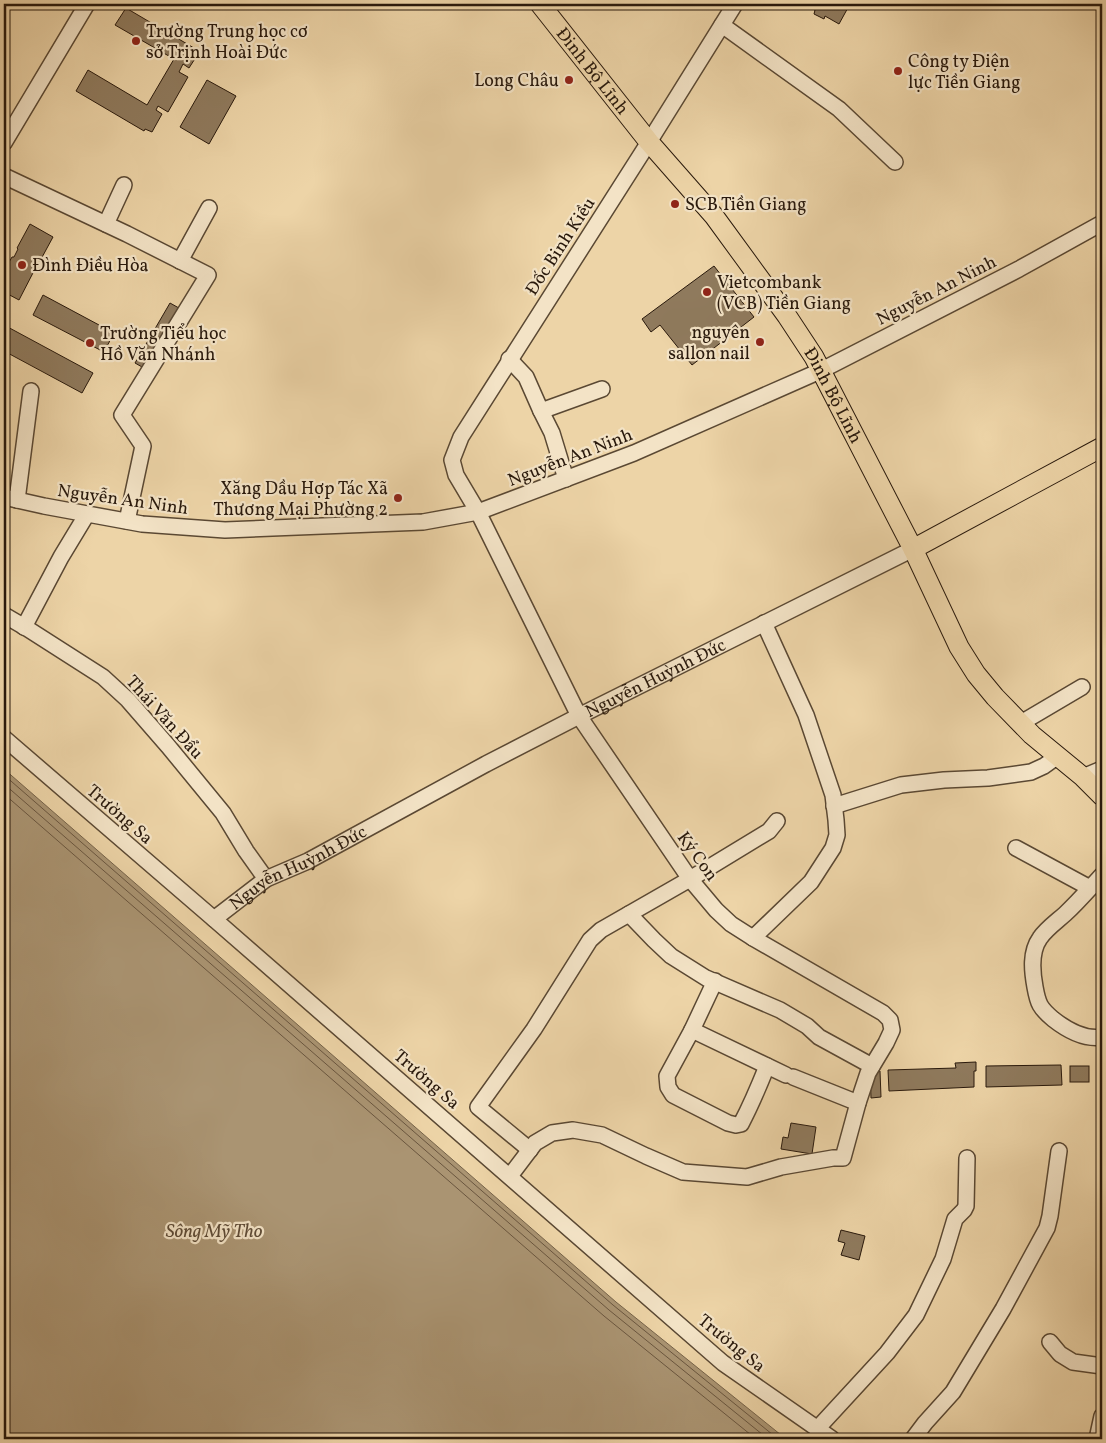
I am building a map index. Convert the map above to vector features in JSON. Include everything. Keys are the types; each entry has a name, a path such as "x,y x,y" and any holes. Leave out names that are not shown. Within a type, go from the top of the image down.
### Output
{"main road":[{"name":"Đinh Bộ Lĩnh","path":"540,4 649,142 714,216 814,357 913,550 960,647 976,674 995,697 1032,735 1102,796"},
{"name":"Nguyễn Huỳnh Đức","path":"913,550 1102,447"}],"street":[{"path":"4,143 87,4"},
{"name":"Đốc Binh Kiều","path":"478,512 456,475 452,460 461,437 735,4"},
{"path":"722,25 838,109 895,162"},
{"path":"4,176 208,275 122,414 143,446 127,521"},
{"path":"106,224 124,185"},
{"path":"180,261 209,208"},
{"name":"Nguyễn An Ninh","path":"10,498 142,524 225,530 423,522 478,512 634,453 820,371 1019,269 1102,223"},
{"path":"509,359 526,377 552,433 566,479"},
{"path":"541,411 602,389"},
{"path":"10,498 31,392"},
{"name":"Ký Con","path":"478,512 579,716 690,879 716,910 731,924 883,1013 890,1020 892,1030 868,1073 843,1158 781,1167 747,1177 683,1172 602,1135 573,1130 552,1133 535,1143 530,1150"},
{"path":"24,627 61,557 87,514"},
{"name":"Nguyễn Huỳnh Đức","path":"214,919 266,879 308,861 486,764 579,716 913,550"},
{"name":"Thái Văn Đẩu","path":"4,615 103,677 128,700 223,813 266,879"},
{"path":"753,938 811,882 833,848 837,835 832,795 806,715 764,623"},
{"path":"1021,723 1082,687"},
{"name":"Trường Sa","path":"4,738 723,1363 832,1439"},
{"path":"834,806 900,785 988,778 1031,772 1058,756"},
{"path":"1083,778 1102,769"},
{"path":"510,1176 530,1150 478,1107 534,1029 590,940 601,930 770,831 777,821"},
{"path":"1016,848 1090,888"},
{"path":"1102,875 1040,938 1032,963 1036,995 1042,1010 1073,1033 1096,1038 1102,1037"},
{"path":"629,914 671,956 706,978 780,1010 807,1026 819,1037 872,1066"},
{"path":"715,981 692,1030 667,1076 668,1087 673,1095 728,1123 736,1125 740,1124 767,1066"},
{"path":"692,1030 767,1066 858,1103"},
{"path":"913,1439 953,1392 1003,1309 1047,1228 1060,1151"},
{"path":"817,1429 887,1353 921,1306 946,1253 955,1219 966,1206 967,1158"},
{"path":"1050,1342 1060,1354 1073,1362 1102,1366 1102,1374"},
{"path":"1096,1439 1102,1416"}],"water":[{"name":"Sông Mỹ Tho","path":"4,769 616,1302 786,1439 4,1439"}],"building":[{"path":"803,4 850,4 839,24 825,16 824,19 814,14 815,10"},
{"path":"126,8 194,48 192,51 198,54 189,68 183,64 179,72 188,77 168,112 158,106 156,110 162,114 152,132 145,129 144,131 76,91 88,70 147,105 174,59 115,25"},
{"path":"207,80 236,96 209,144 180,127"},
{"name":"Đình Điều Hòa","path":"30,224 53,237 40,261 38,260 19,300 4,292 4,271 12,257 14,257"},
{"name":"Vietcombank (VCB) Tiền Giang","path":"714,266 754,317 692,365 660,325 651,332 642,319"},
{"path":"43,295 114,333 104,352 33,315"},
{"path":"170,303 186,312 151,372 135,363"},
{"path":"4,325 93,373 82,393 4,351"},
{"path":"976,1062 974,1087 889,1091 888,1070 956,1068 955,1063"},
{"path":"1061,1065 1062,1085 986,1087 986,1066"},
{"path":"1070,1066 1089,1066 1089,1082 1070,1082"},
{"path":"880,1071 881,1097 871,1098 870,1072"},
{"path":"791,1123 816,1127 812,1154 781,1149 783,1137 788,1138"},
{"path":"841,1230 865,1236 859,1260 841,1255 845,1243 838,1241"}],"place":[{"name":"Trường Trung học cơ sở Trịnh Hoài Đức","path":"136,41"},
{"name":"Công ty Điện lực Tiền Giang","path":"898,71"},
{"name":"Long Châu","path":"569,80"},
{"name":"SCB Tiền Giang","path":"675,204"},
{"name":"Đình Điều Hòa","path":"22,265"},
{"name":"Vietcombank (VCB) Tiền Giang","path":"707,292"},
{"name":"nguyên sallon nail","path":"760,342"},
{"name":"Trường Tiểu học Hồ Văn Nhánh","path":"90,343"},
{"name":"Xăng Dầu Hợp Tác Xã Thương Mại Phường 2","path":"398,498"}]}
